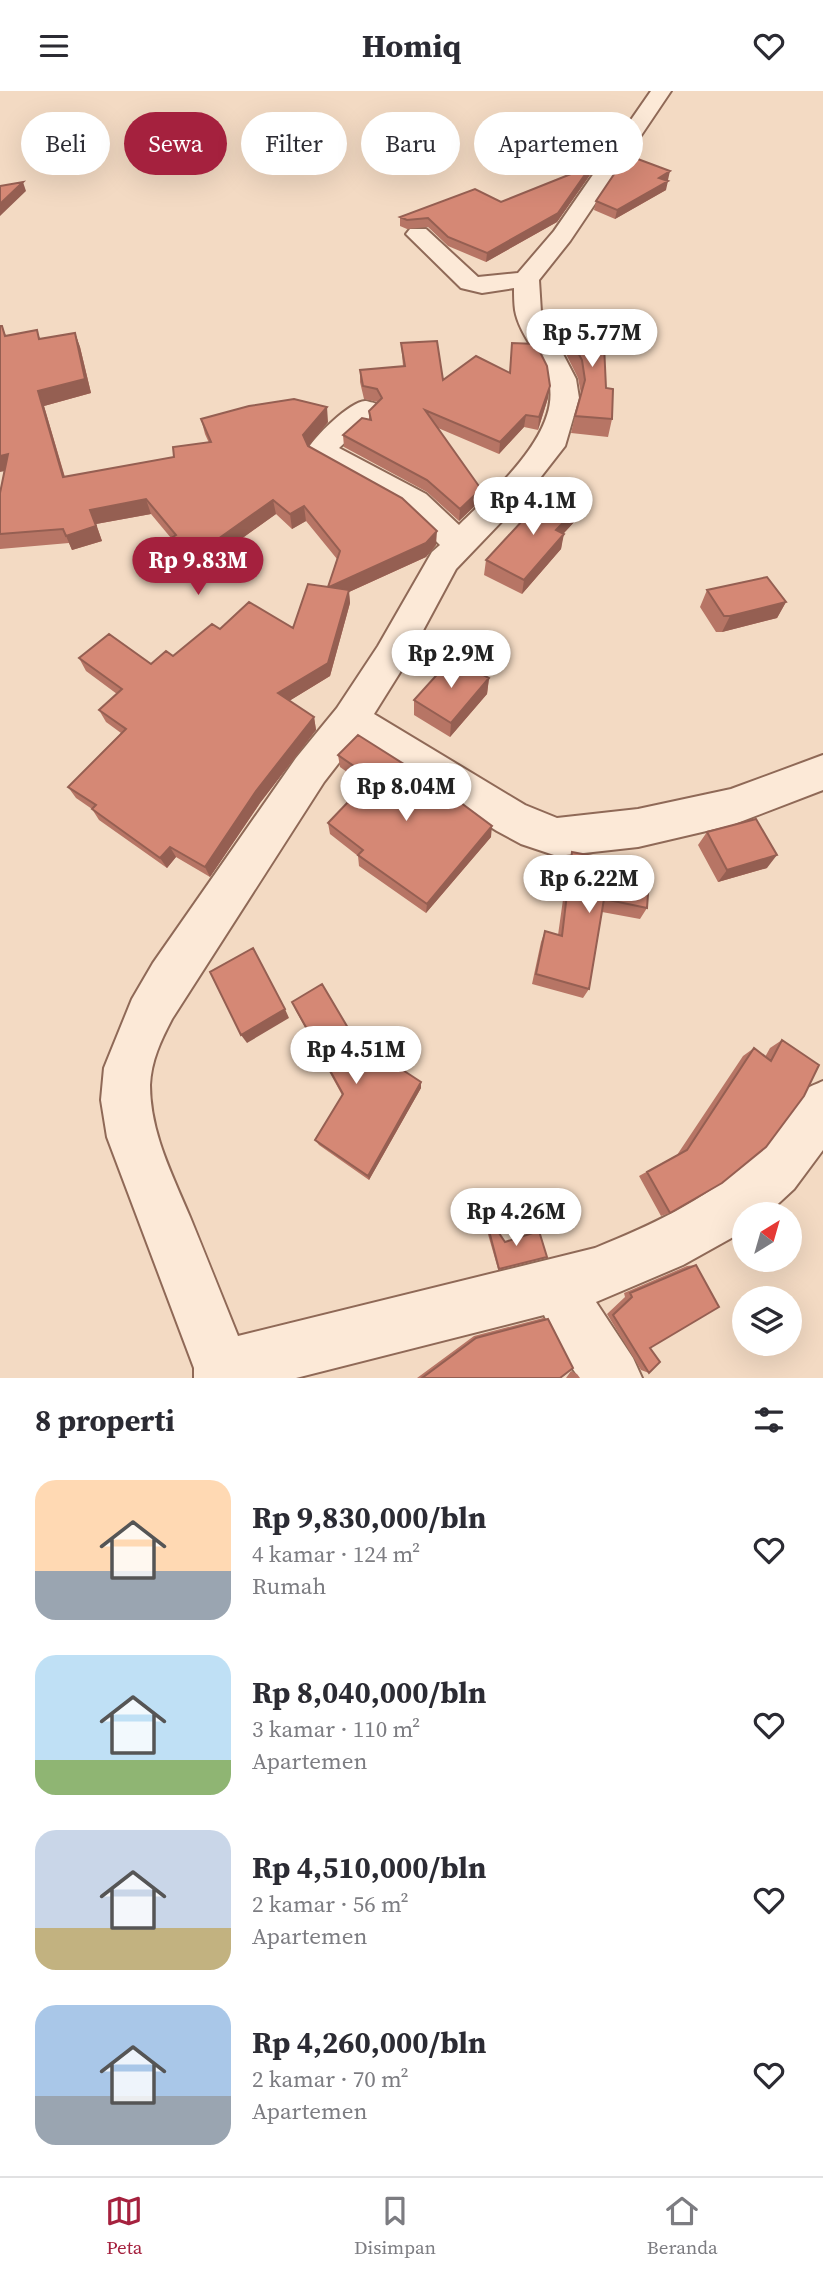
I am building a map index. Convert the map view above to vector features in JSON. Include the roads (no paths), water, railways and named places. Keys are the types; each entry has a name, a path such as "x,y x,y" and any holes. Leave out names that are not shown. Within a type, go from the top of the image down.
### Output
{"street":[{"path":"418,235 470,283 482,285 526,279 562,236 661,91"},
{"path":"526,279 528,312 562,379 565,398 550,446 438,569 391,656 350,719 310,770 169,979 151,1010 131,1056 126,1080 126,1109 138,1153 223,1373 595,1275 649,1255 718,1219 769,1177 823,1106"},
{"path":"366,410 325,444 322,451 415,502 460,545"},
{"path":"350,719 501,812 536,831 557,837 638,828 732,807 823,772"},
{"path":"557,1283 582,1333 613,1378"}]}
